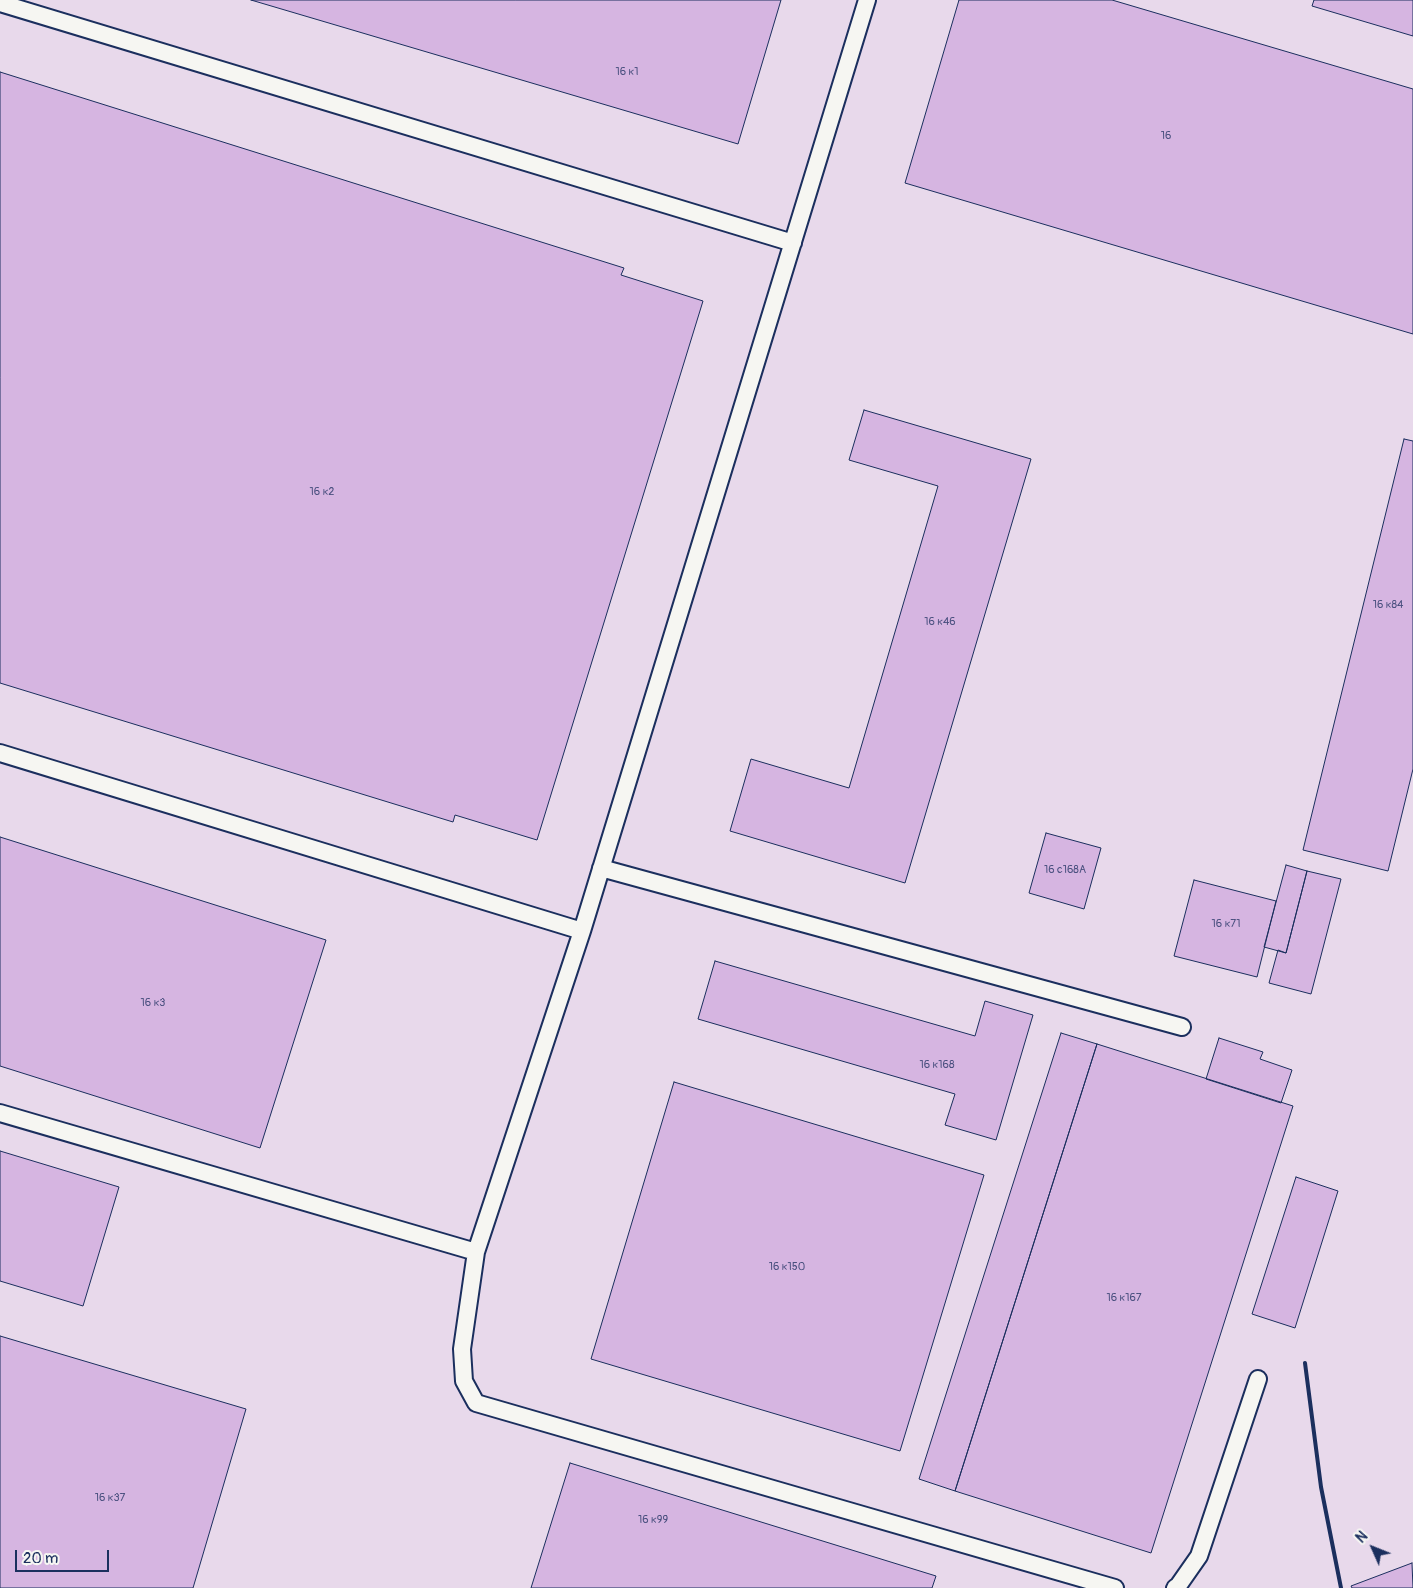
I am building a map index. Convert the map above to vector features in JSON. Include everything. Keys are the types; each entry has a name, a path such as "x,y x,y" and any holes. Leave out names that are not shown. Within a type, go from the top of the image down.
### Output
{"lane":[{"path":"868,0 582,931 476,1252 462,1349 464,1381 476,1403 1115,1588"},
{"path":"0,3 793,243"},
{"path":"0,753 582,931"},
{"path":"601,868 1182,1027"},
{"path":"0,1113 476,1252"},
{"path":"1175,1588 1199,1556 1258,1379"}],"shaded area":[{"path":"0,0 1413,0 1413,1588 0,1588"}],"building":[{"path":"251,0 781,0 738,144"},
{"path":"959,0 1112,0 1413,89 1413,334 905,183"},
{"path":"1314,0 1413,0 1413,36 1312,6"},
{"path":"0,72 624,268 621,275 703,301 537,840 455,815 453,822 0,683"},
{"path":"864,410 1031,459 905,883 730,831 751,759 849,788 938,486 849,460"},
{"path":"1404,439 1413,441 1413,769 1388,871 1303,850"},
{"path":"1046,833 1101,848 1084,909 1029,893"},
{"path":"0,837 326,940 260,1148 0,1066"},
{"path":"1286,865 1307,871 1286,953 1264,947"},
{"path":"1307,871 1341,879 1311,994 1269,983 1278,950 1286,953"},
{"path":"1194,880 1276,901 1257,977 1174,956"},
{"path":"715,961 975,1036 985,1001 1033,1015 996,1140 945,1125 955,1094 698,1019"},
{"path":"1061,1033 1097,1044 955,1491 919,1479"},
{"path":"1219,1038 1263,1052 1260,1059 1292,1070 1281,1103 1206,1079"},
{"path":"1097,1044 1293,1106 1151,1553 955,1491"},
{"path":"674,1082 984,1175 900,1451 591,1359"},
{"path":"0,1151 119,1187 83,1306 0,1281"},
{"path":"1296,1177 1338,1191 1295,1328 1252,1314"},
{"path":"0,1336 246,1409 193,1588 0,1588"},
{"path":"570,1463 936,1576 932,1588 531,1588"},
{"path":"1412,1563 1413,1588 1352,1588 1351,1586"}],"railway":[{"path":"1305,1363 1321,1487 1341,1588"}]}
